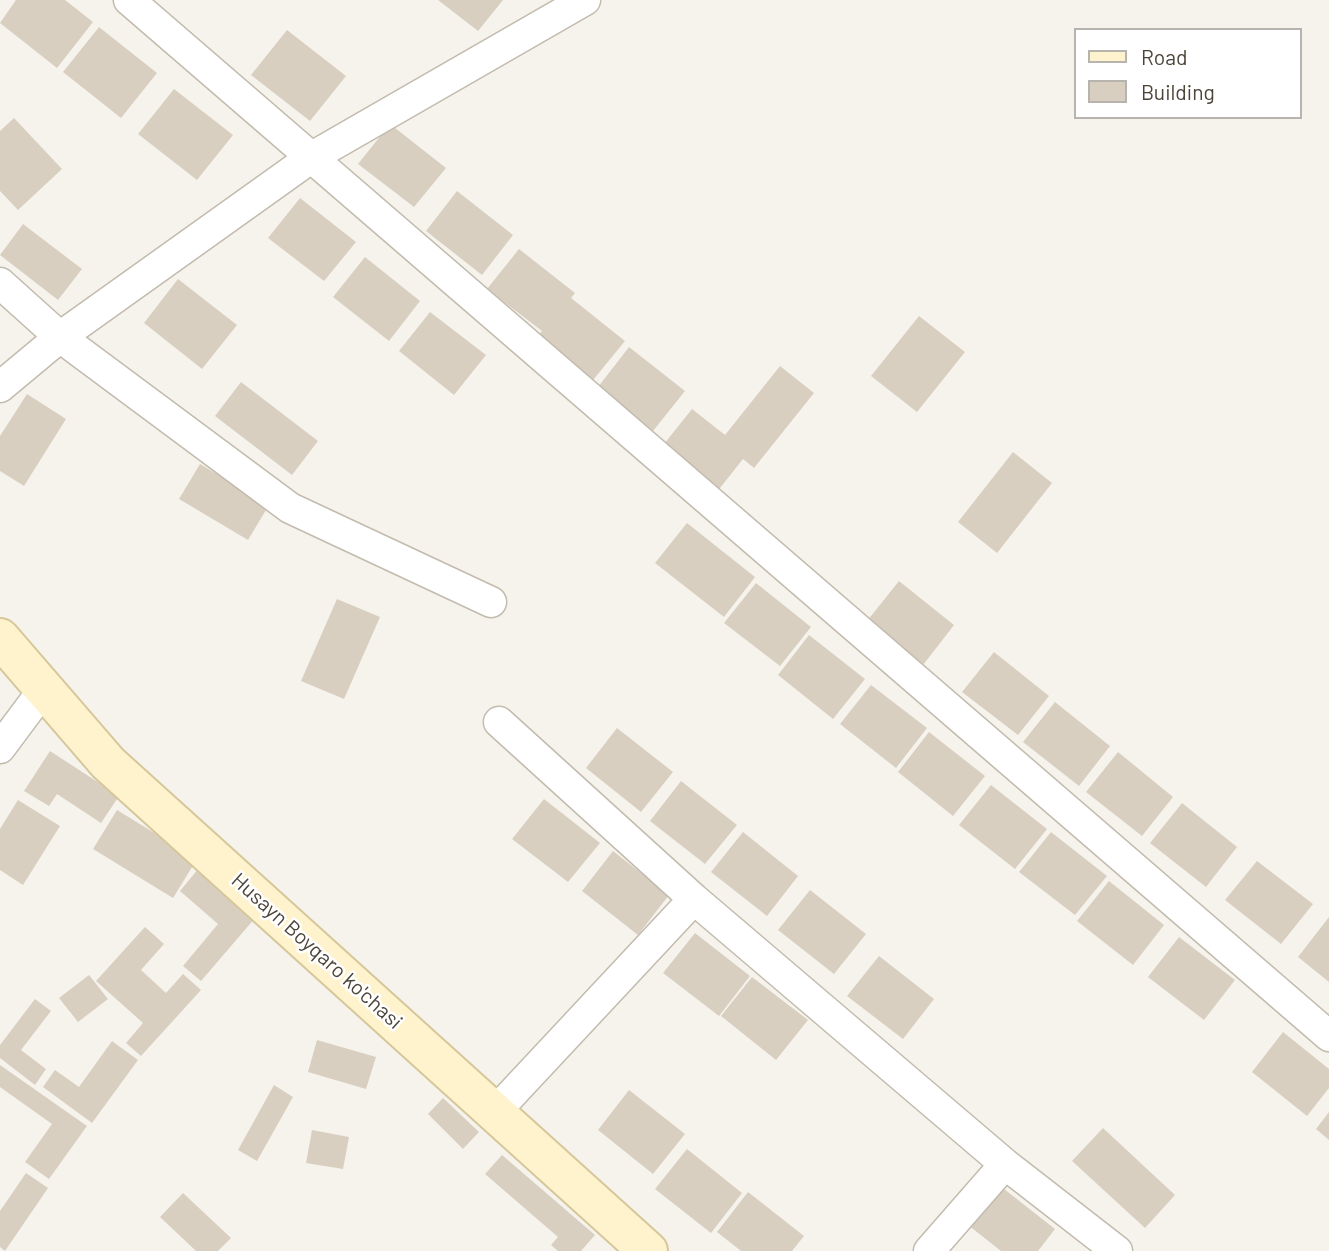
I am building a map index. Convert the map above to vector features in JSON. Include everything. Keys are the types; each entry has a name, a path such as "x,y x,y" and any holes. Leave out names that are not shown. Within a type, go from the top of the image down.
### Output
{"main road":[{"name":"Husayn Boyqaro ko'chasi","path":"0,638 108,762 648,1251"}],"street":[{"path":"129,0 1329,1036"},
{"path":"0,387 60,337 312,157 568,4"},
{"path":"0,283 60,337 290,508 491,602"},
{"path":"0,748 44,689"},
{"path":"499,722 694,899 1005,1164 1116,1251"},
{"path":"495,1112 694,899"},
{"path":"929,1251 1005,1164"}],"building":[{"path":"16,0 65,0 93,22 57,68 0,23"},
{"path":"438,0 503,0 478,31"},
{"path":"99,27 157,73 121,118 63,72"},
{"path":"287,30 346,76 310,121 251,75"},
{"path":"174,89 233,135 197,180 138,134"},
{"path":"14,118 62,169 18,210 0,191 0,131"},
{"path":"390,124 446,168 414,207 358,164"},
{"path":"457,191 513,235 482,275 426,231"},
{"path":"300,198 356,242 324,281 268,238"},
{"path":"23,224 82,269 58,300 0,255"},
{"path":"519,249 575,293 571,298 625,341 593,380 537,337 542,331 487,289"},
{"path":"365,257 420,301 389,341 333,297"},
{"path":"178,279 237,325 202,369 144,323"},
{"path":"430,312 486,355 454,395 399,351"},
{"path":"919,316 965,352 917,412 871,376"},
{"path":"629,347 685,391 653,431 598,387"},
{"path":"780,366 814,393 754,468 743,459 716,493 660,449 692,409 725,435"},
{"path":"241,382 318,441 292,475 215,416"},
{"path":"27,394 66,419 24,486 0,471 0,436"},
{"path":"1013,452 1052,483 997,553 958,522"},
{"path":"200,464 269,505 248,540 179,499"},
{"path":"687,523 755,577 724,617 655,563"},
{"path":"899,581 954,625 923,665 867,621"},
{"path":"756,583 811,627 780,666 724,623"},
{"path":"337,599 380,617 344,699 301,681"},
{"path":"809,635 865,679 833,719 778,675"},
{"path":"994,652 1049,696 1018,735 962,692"},
{"path":"871,685 927,728 896,768 840,724"},
{"path":"1055,702 1110,746 1079,786 1023,742"},
{"path":"617,728 673,772 641,812 586,768"},
{"path":"929,732 985,776 953,816 898,772"},
{"path":"50,751 119,796 101,823 57,794 49,806 24,791"},
{"path":"1118,752 1173,797 1142,836 1086,792"},
{"path":"681,781 737,825 705,864 650,821"},
{"path":"991,785 1047,829 1015,869 959,825"},
{"path":"544,799 600,843 568,882 512,839"},
{"path":"18,800 60,826 23,885 0,870 0,829"},
{"path":"1182,803 1237,847 1206,887 1150,843"},
{"path":"117,810 197,859 173,898 93,849"},
{"path":"743,832 798,876 767,916 711,872"},
{"path":"1051,832 1107,876 1075,915 1019,872"},
{"path":"613,851 669,895 638,935 582,891"},
{"path":"1257,861 1313,904 1281,944 1225,900"},
{"path":"199,868 256,917 201,981 183,966 218,924 180,891"},
{"path":"1109,881 1164,925 1133,965 1077,921"},
{"path":"810,890 866,934 834,974 778,930"},
{"path":"1329,917 1329,982 1298,957"},
{"path":"145,927 164,944 141,970 166,993 183,974 201,990 141,1056 126,1043 143,1023 96,981"},
{"path":"695,933 750,976 719,1016 663,973"},
{"path":"1179,937 1235,980 1204,1020 1148,977"},
{"path":"879,956 934,999 903,1039 847,996"},
{"path":"89,975 108,999 78,1022 59,998"},
{"path":"752,977 808,1020 776,1060 721,1016"},
{"path":"35,999 51,1011 21,1050 46,1069 35,1085 0,1058 0,1045"},
{"path":"1283,1032 1329,1069 1329,1088 1307,1116 1252,1072"},
{"path":"317,1040 376,1057 366,1089 308,1072"},
{"path":"112,1041 138,1060 92,1123 43,1087 55,1070 79,1087"},
{"path":"0,1065 87,1126 49,1179 25,1162 52,1124 0,1087"},
{"path":"274,1085 293,1097 257,1161 238,1150"},
{"path":"629,1090 685,1134 653,1174 598,1130"},
{"path":"443,1098 479,1132 463,1149 428,1114"},
{"path":"1329,1112 1329,1140 1316,1129"},
{"path":"1103,1128 1175,1195 1145,1228 1072,1161"},
{"path":"312,1130 349,1137 343,1169 306,1163"},
{"path":"687,1149 742,1193 711,1233 655,1189"},
{"path":"502,1155 595,1235 581,1251 558,1251 551,1245 558,1237 485,1174"},
{"path":"26,1173 48,1188 5,1251 0,1247 0,1211"},
{"path":"999,1185 1055,1229 1038,1251 1001,1251 968,1225"},
{"path":"748,1192 804,1236 792,1251 741,1251 717,1232"},
{"path":"183,1193 231,1238 218,1251 196,1251 160,1217"}]}
